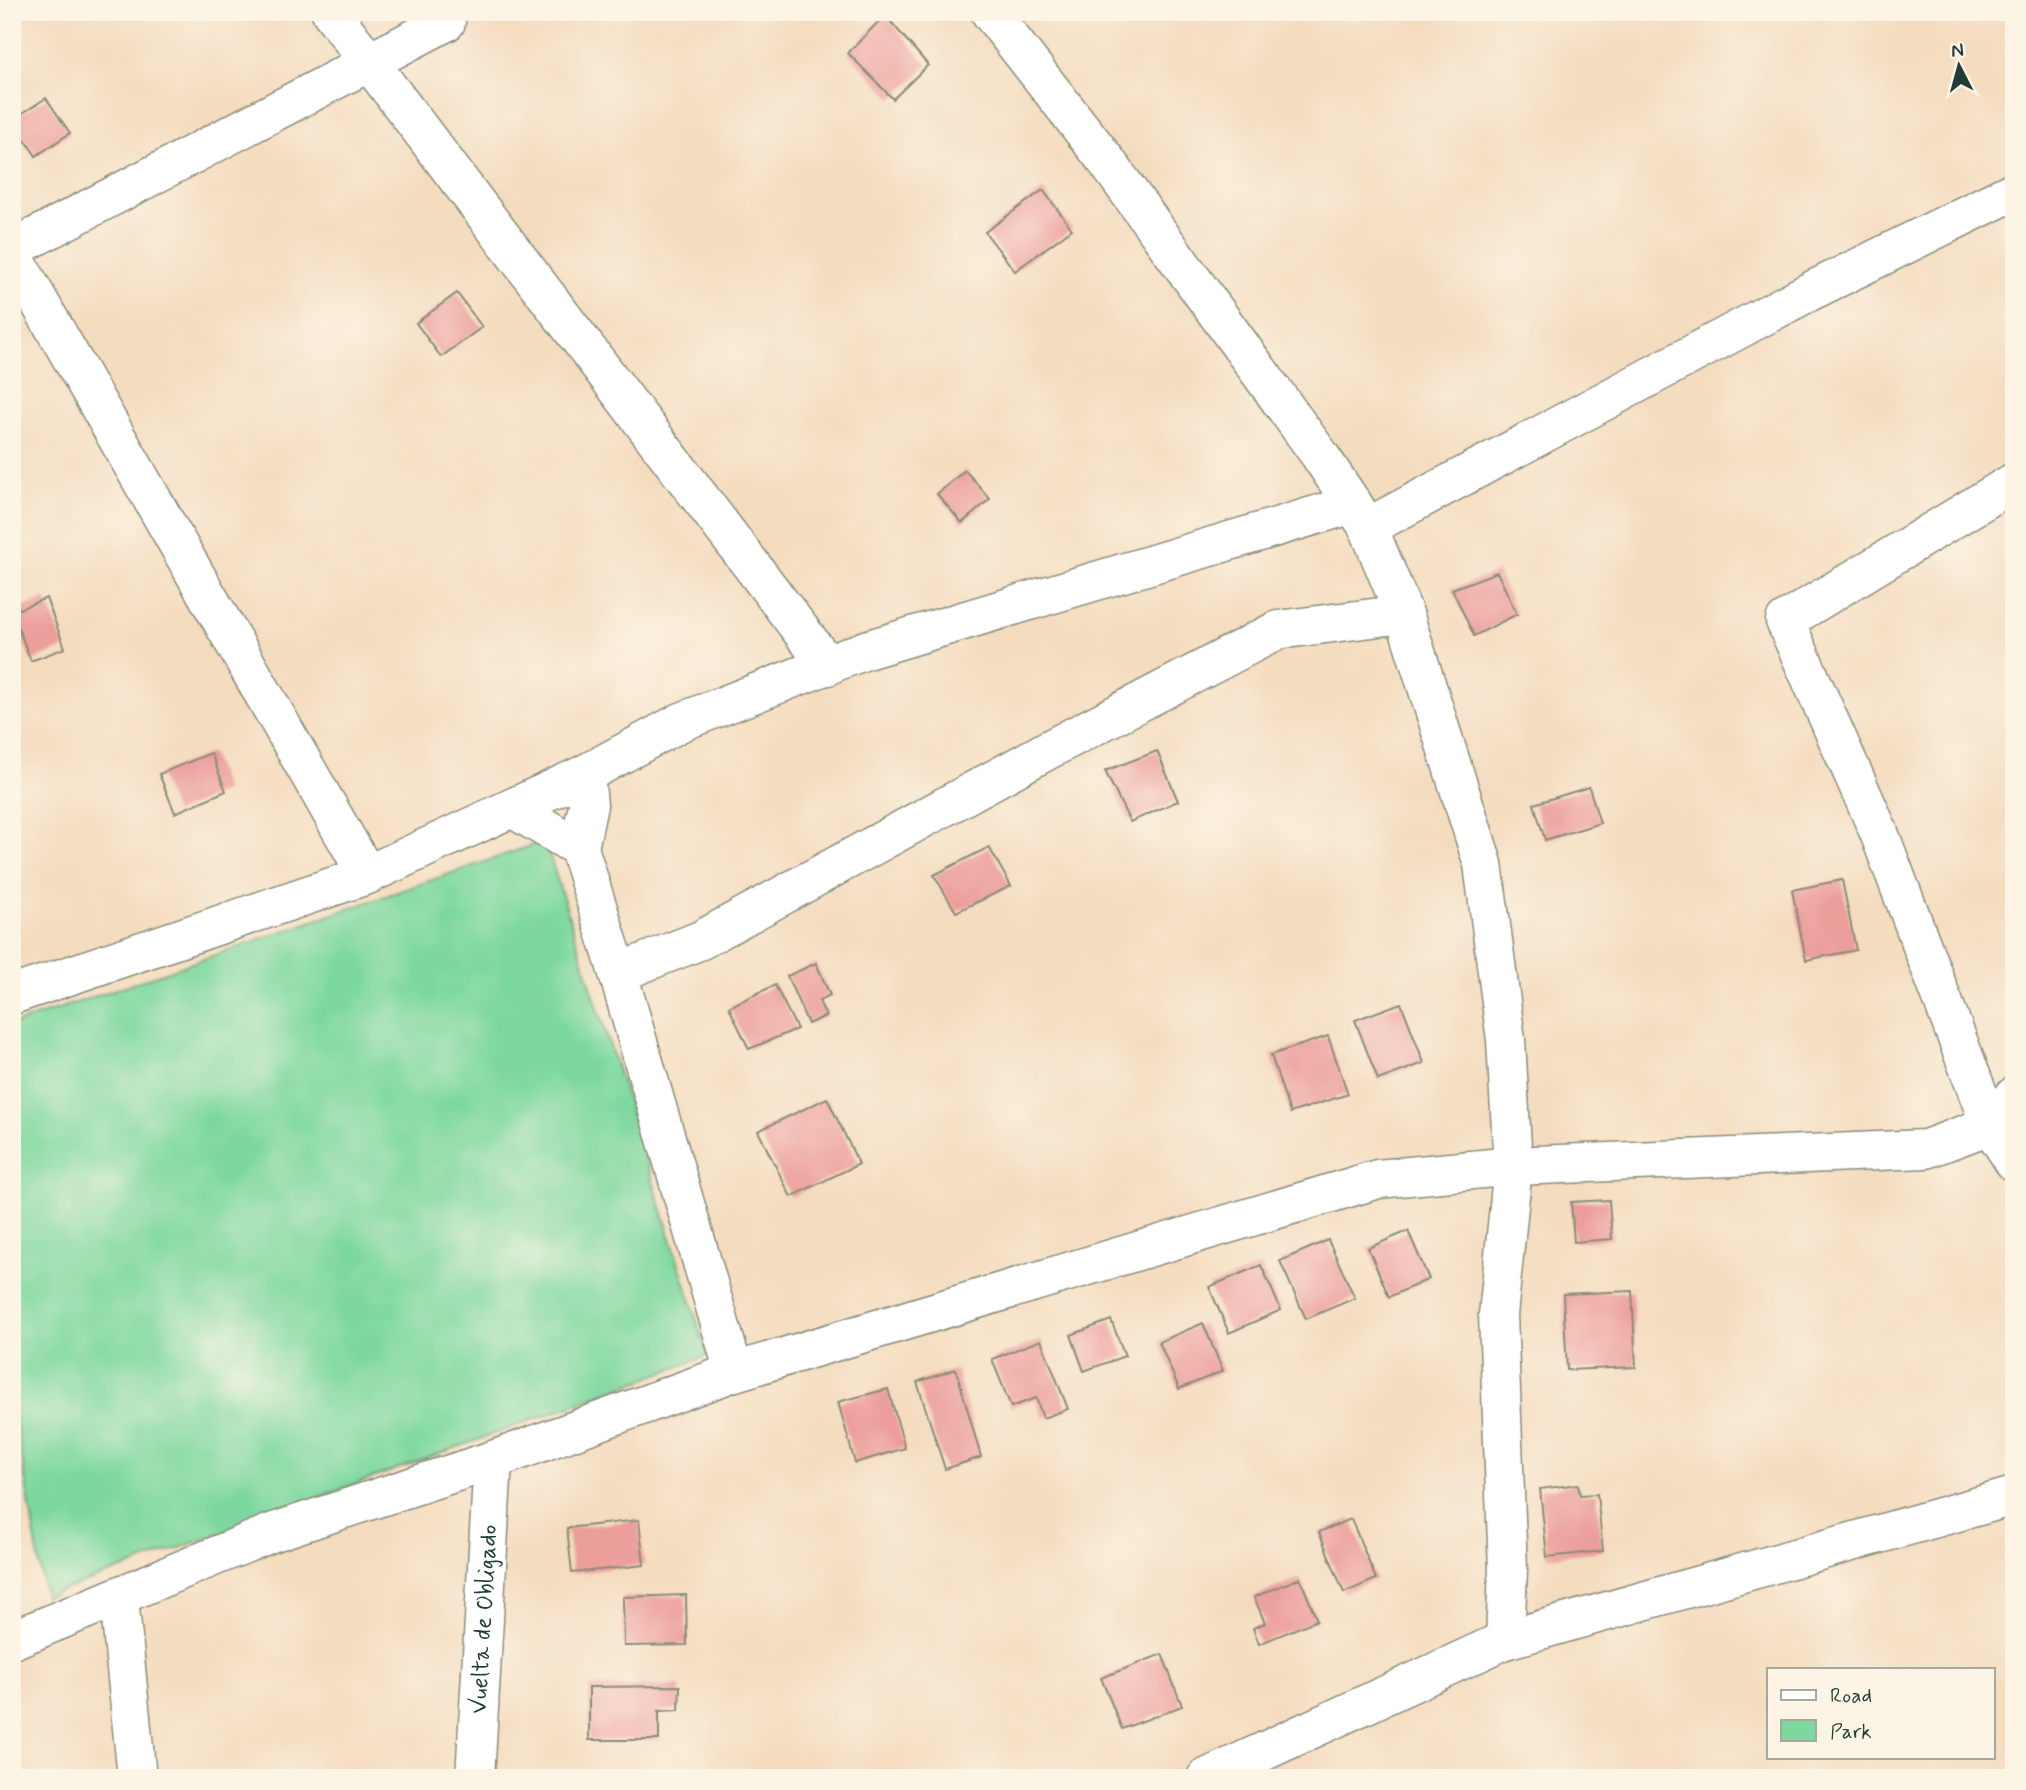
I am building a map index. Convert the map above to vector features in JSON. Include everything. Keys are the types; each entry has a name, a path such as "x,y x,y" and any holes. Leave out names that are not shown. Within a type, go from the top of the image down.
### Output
{"street":[{"path":"331,12 828,666"},
{"path":"990,12 1105,159 1361,516 1404,614 1483,864 1506,1040 1513,1166 1498,1315 1508,1569 1505,1640"},
{"path":"367,876 12,252 446,22"},
{"path":"12,995 367,876 585,774 681,722 866,650 1361,516 2014,191"},
{"path":"2014,482 1785,621 2002,1111 2014,1161"},
{"path":"618,973 701,940 1048,750 1278,630 1404,614"},
{"path":"585,774 588,805 579,848 734,1371"},
{"path":"512,808 579,848"},
{"path":"14,1628 118,1598 271,1533 493,1460 734,1371 1377,1179 1513,1166 1926,1149 2002,1111"},
{"name":"Vuelta de Obligado","path":"475,1778 493,1460"},
{"path":"1206,1778 1505,1640 2014,1496"},
{"path":"118,1598 137,1778"}],"green space":[{"path":"545,841 708,1356 45,1597 12,1399 12,1025"}],"building":[{"path":"885,15 928,65 893,99 848,53"},
{"path":"46,98 70,133 36,156 12,120"},
{"path":"1043,190 1072,229 1015,271 985,232"},
{"path":"457,293 482,327 441,357 416,323"},
{"path":"965,470 990,499 962,523 937,494"},
{"path":"1497,572 1517,614 1474,636 1452,589"},
{"path":"46,598 65,648 31,661 12,612"},
{"path":"1157,751 1178,801 1130,822 1105,771"},
{"path":"211,753 226,791 175,813 159,774"},
{"path":"1589,787 1600,823 1545,840 1534,804"},
{"path":"989,847 1011,886 956,912 934,875"},
{"path":"1842,880 1856,950 1806,960 1792,890"},
{"path":"816,963 830,995 819,1001 826,1016 808,1024 787,976"},
{"path":"775,985 797,1029 749,1049 729,1007"},
{"path":"1401,1003 1424,1063 1378,1080 1355,1020"},
{"path":"1328,1036 1348,1094 1290,1113 1271,1055"},
{"path":"827,1098 859,1164 791,1197 758,1131"},
{"path":"1609,1200 1612,1239 1574,1242 1571,1202"},
{"path":"1408,1231 1429,1279 1389,1297 1368,1248"},
{"path":"1328,1240 1355,1298 1306,1319 1280,1261"},
{"path":"1261,1265 1281,1310 1229,1333 1209,1287"},
{"path":"1632,1291 1636,1367 1567,1370 1563,1294"},
{"path":"1111,1320 1125,1356 1084,1371 1071,1335"},
{"path":"1203,1323 1223,1371 1179,1389 1159,1342"},
{"path":"1041,1340 1068,1409 1043,1418 1036,1398 1011,1407 992,1359"},
{"path":"956,1369 981,1457 945,1469 917,1382"},
{"path":"888,1389 905,1448 855,1463 838,1402"},
{"path":"1578,1484 1580,1495 1597,1494 1603,1551 1547,1557 1540,1489"},
{"path":"1351,1519 1376,1579 1344,1593 1319,1532"},
{"path":"639,1520 644,1565 572,1573 567,1528"},
{"path":"1300,1578 1317,1620 1259,1644 1253,1628 1265,1623 1254,1597"},
{"path":"686,1595 687,1645 624,1646 623,1597"},
{"path":"1162,1654 1182,1706 1122,1729 1101,1678"},
{"path":"680,1686 679,1710 659,1711 659,1740 589,1740 589,1687"}]}
